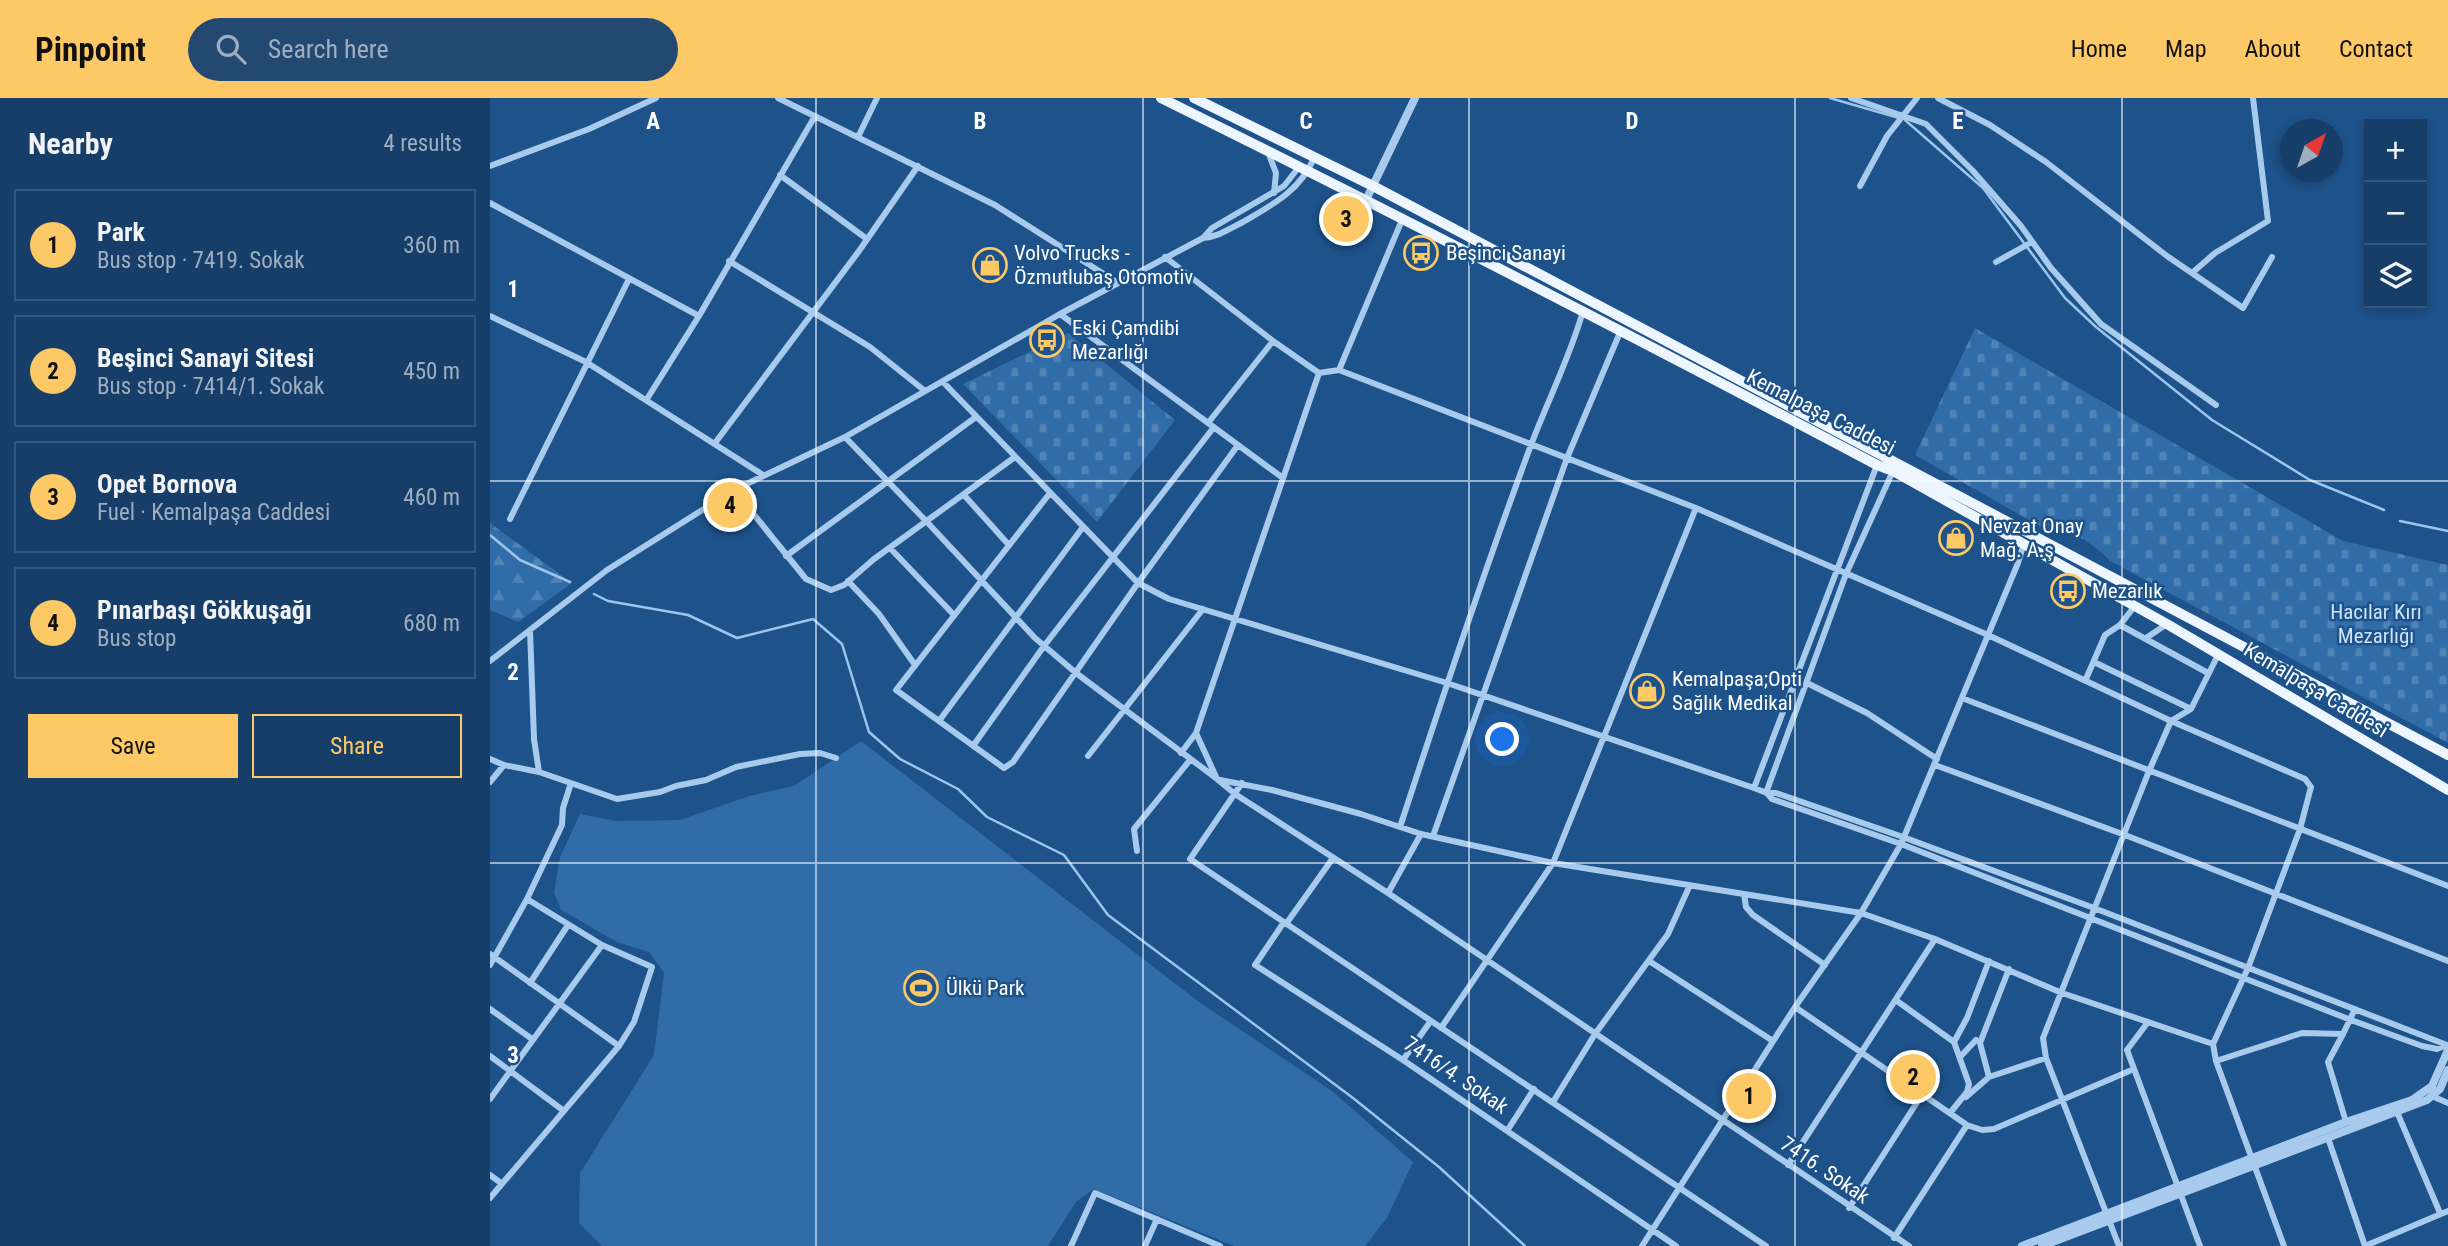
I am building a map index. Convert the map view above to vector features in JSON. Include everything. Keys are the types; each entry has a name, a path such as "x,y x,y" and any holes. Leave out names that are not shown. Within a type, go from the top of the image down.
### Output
{"main road":[{"name":"Kemalpaşa Caddesi","path":"1161,98 1583,310 1877,466 1893,471 2167,624 2448,790"},
{"path":"1194,98 1310,156 1304,169"},
{"name":"Kemalpaşa Caddesi","path":"1310,156 1373,186 2448,755"}],"street":[{"path":"490,166 589,129 656,98"},
{"path":"778,98 995,205 1118,283"},
{"path":"858,137 877,98"},
{"path":"1366,200 1415,98"},
{"path":"1851,98 1926,124 1973,171 2051,268 2101,324 2216,405"},
{"path":"1860,186 1887,136 1917,98"},
{"path":"1938,98 1990,125 2046,162 2192,273 2243,308 2272,257"},
{"path":"2192,273 2215,253 2268,221 2253,98"},
{"path":"647,399 816,116"},
{"path":"1267,150 1276,173 1274,193"},
{"path":"715,443 918,166"},
{"path":"490,661 607,569 734,490 845,437 1060,314 1203,238 1212,228 1274,193 1304,169"},
{"path":"1203,238 1216,237 1276,203 1291,192 1304,169"},
{"path":"780,175 867,239"},
{"path":"490,203 699,316"},
{"path":"1339,370 1402,220"},
{"path":"1996,262 2031,243"},
{"path":"1165,257 1273,341 1319,373 1339,370 1696,508 1987,635 2171,721 2305,779 2311,786 2300,829 2248,968 2213,1044 2284,1246"},
{"path":"729,261 870,347 925,391"},
{"path":"510,519 629,279"},
{"path":"1399,827 1532,444 1575,339 1583,310"},
{"path":"1060,314 1283,478"},
{"path":"490,316 586,362 763,475"},
{"path":"1433,836 1485,696 1567,458 1621,330"},
{"path":"973,746 1044,646 1273,341"},
{"path":"1181,753 1196,733 1319,373"},
{"path":"943,382 1138,583 1169,598 1447,683 1767,793 1776,793 1902,841 2094,908 2448,1047"},
{"path":"786,556 976,417"},
{"name":"7416. Sokak","path":"845,437 1014,617 1044,646 1124,710 1235,794 1388,893 1849,1208 1909,1246"},
{"path":"1050,493 896,690 1004,768 1013,762 1238,445"},
{"path":"734,490 806,579 831,590 848,581 1015,457"},
{"path":"1754,788 1877,466"},
{"path":"1767,793 1846,574 1893,471"},
{"path":"964,495 1008,544"},
{"path":"1441,1028 1553,863 1696,508"},
{"path":"939,721 1083,527"},
{"path":"1642,1246 1795,1007 1861,913 1902,841 2024,543"},
{"path":"890,548 954,615"},
{"path":"848,581 879,614 915,665"},
{"path":"2086,680 2105,635 2120,625 2134,607"},
{"path":"1088,757 1203,609"},
{"path":"2146,638 2167,624"},
{"path":"2120,625 2207,673"},
{"path":"530,630 534,739 539,772"},
{"path":"2119,1246 2062,1102 2046,1058 2043,1038 2148,771 2171,721 2191,709 2218,654"},
{"path":"2094,662 2191,709"},
{"path":"1807,683 1867,713 1936,762 2448,961"},
{"path":"1962,698 2448,886"},
{"path":"1196,733 1218,780 1242,783 1361,814 1421,834 1553,863 1861,913 1935,939 2062,993 2213,1044"},
{"path":"490,759 504,765 539,772 617,799 660,792 706,780 736,767 800,754 820,753 836,758"},
{"path":"1137,851 1134,829 1190,760"},
{"path":"490,782 504,765"},
{"path":"490,965 492,956 527,899 562,825 563,808 571,783"},
{"path":"1242,783 1190,859 1766,1246"},
{"path":"1388,893 1421,834"},
{"path":"1902,841 2090,920 2351,1020 2422,1046 2437,1049 2448,1047"},
{"path":"1285,923 1333,858"},
{"path":"1553,1102 1595,1034 1668,934 1689,885"},
{"path":"1744,894 1746,907 1753,915 1825,965"},
{"path":"490,1198 620,1046 634,1022 652,967 602,945 527,899"},
{"name":"7416/4. Sokak","path":"1285,923 1255,965 1404,1060 1676,1246"},
{"path":"530,983 568,925"},
{"path":"1788,1165 1935,939"},
{"path":"490,1099 602,945"},
{"path":"492,956 620,1046"},
{"path":"1649,961 1773,1041"},
{"path":"1954,1042 1989,961"},
{"path":"1960,1057 1978,1041 2009,969"},
{"path":"1897,1001 1954,1042 1969,1084 1967,1092 1950,1112"},
{"path":"1795,1007 1967,1125 1982,1130 1994,1129 2062,1102 2134,1069"},
{"path":"490,1009 532,1039"},
{"path":"2346,1122 2328,1062 2351,1020 2354,1009"},
{"path":"1404,1060 1430,1021"},
{"path":"2148,1022 2127,1050 2200,1246"},
{"path":"1961,1031 1978,1041 1989,1077"},
{"path":"2217,1061 2302,1032 2343,1034"},
{"path":"2042,1246 2346,1122 2412,1100 2427,1091 2435,1081 2448,1047"},
{"path":"490,1056 564,1111"},
{"path":"1950,1112 1989,1077 2046,1058"},
{"path":"2253,1162 2328,1138 2434,1097 2448,1070"},
{"path":"1507,1131 1534,1089"},
{"path":"1849,1208 1923,1093"},
{"path":"2434,1097 2448,1102"},
{"path":"2328,1138 2365,1246 2444,1212 2397,1112"},
{"path":"1894,1238 1967,1125"},
{"path":"490,1175 501,1183"},
{"path":"1071,1246 1095,1194 1216,1245"},
{"path":"2022,1246 2108,1218"},
{"path":"1145,1246 1157,1219"}],"green space":[{"name":"Hacılar Kırı Mezarlığı","path":"1975,328 2343,541 2448,565 2448,743 2110,561 2073,534 2034,523 1915,455"},
{"path":"1068,333 1175,420 1097,522 963,384"},
{"path":"490,523 572,583 518,622 490,610"},
{"name":"Ülkü Park","path":"861,741 1199,1002 1332,1091 1413,1162 1387,1218 1365,1246 1234,1246 1094,1189 1076,1202 1048,1246 602,1246 579,1223 580,1173 654,1055 664,973 649,952 617,942 561,910 554,893 560,857 580,814 616,821 680,820 749,796 794,786"}],"waterway":[{"path":"1830,98 1899,118"},
{"path":"1905,120 1983,188 2065,298 2096,327 2212,420 2310,480 2384,510"},
{"path":"2400,521 2448,531"},
{"path":"490,535 520,560 570,582"},
{"path":"594,594 608,601 688,615 737,638 813,619 842,644 869,732 900,759 958,789 987,817 1064,855 1108,915 1353,1098 1439,1167 1525,1246"}],"place":[{"name":"Opet Bornova","path":"1346,219"},
{"name":"Beşinci Sanayi","path":"1421,253"},
{"name":"Volvo Trucks - Özmutlubaş Otomotiv","path":"990,265"},
{"name":"Eski Çamdibi Mezarlığı","path":"1047,340"},
{"name":"Pınarbaşı Gökkuşağı","path":"730,505"},
{"name":"Nevzat Onay Mağ. A.ş","path":"1956,538"},
{"name":"Mezarlık","path":"2068,591"},
{"name":"Kemalpaşa;Opti Sağlık Medikal","path":"1647,691"},
{"name":"Ülkü Park","path":"921,988"},
{"name":"Beşinci Sanayi Sitesi","path":"1913,1077"},
{"name":"Park","path":"1749,1096"}]}
